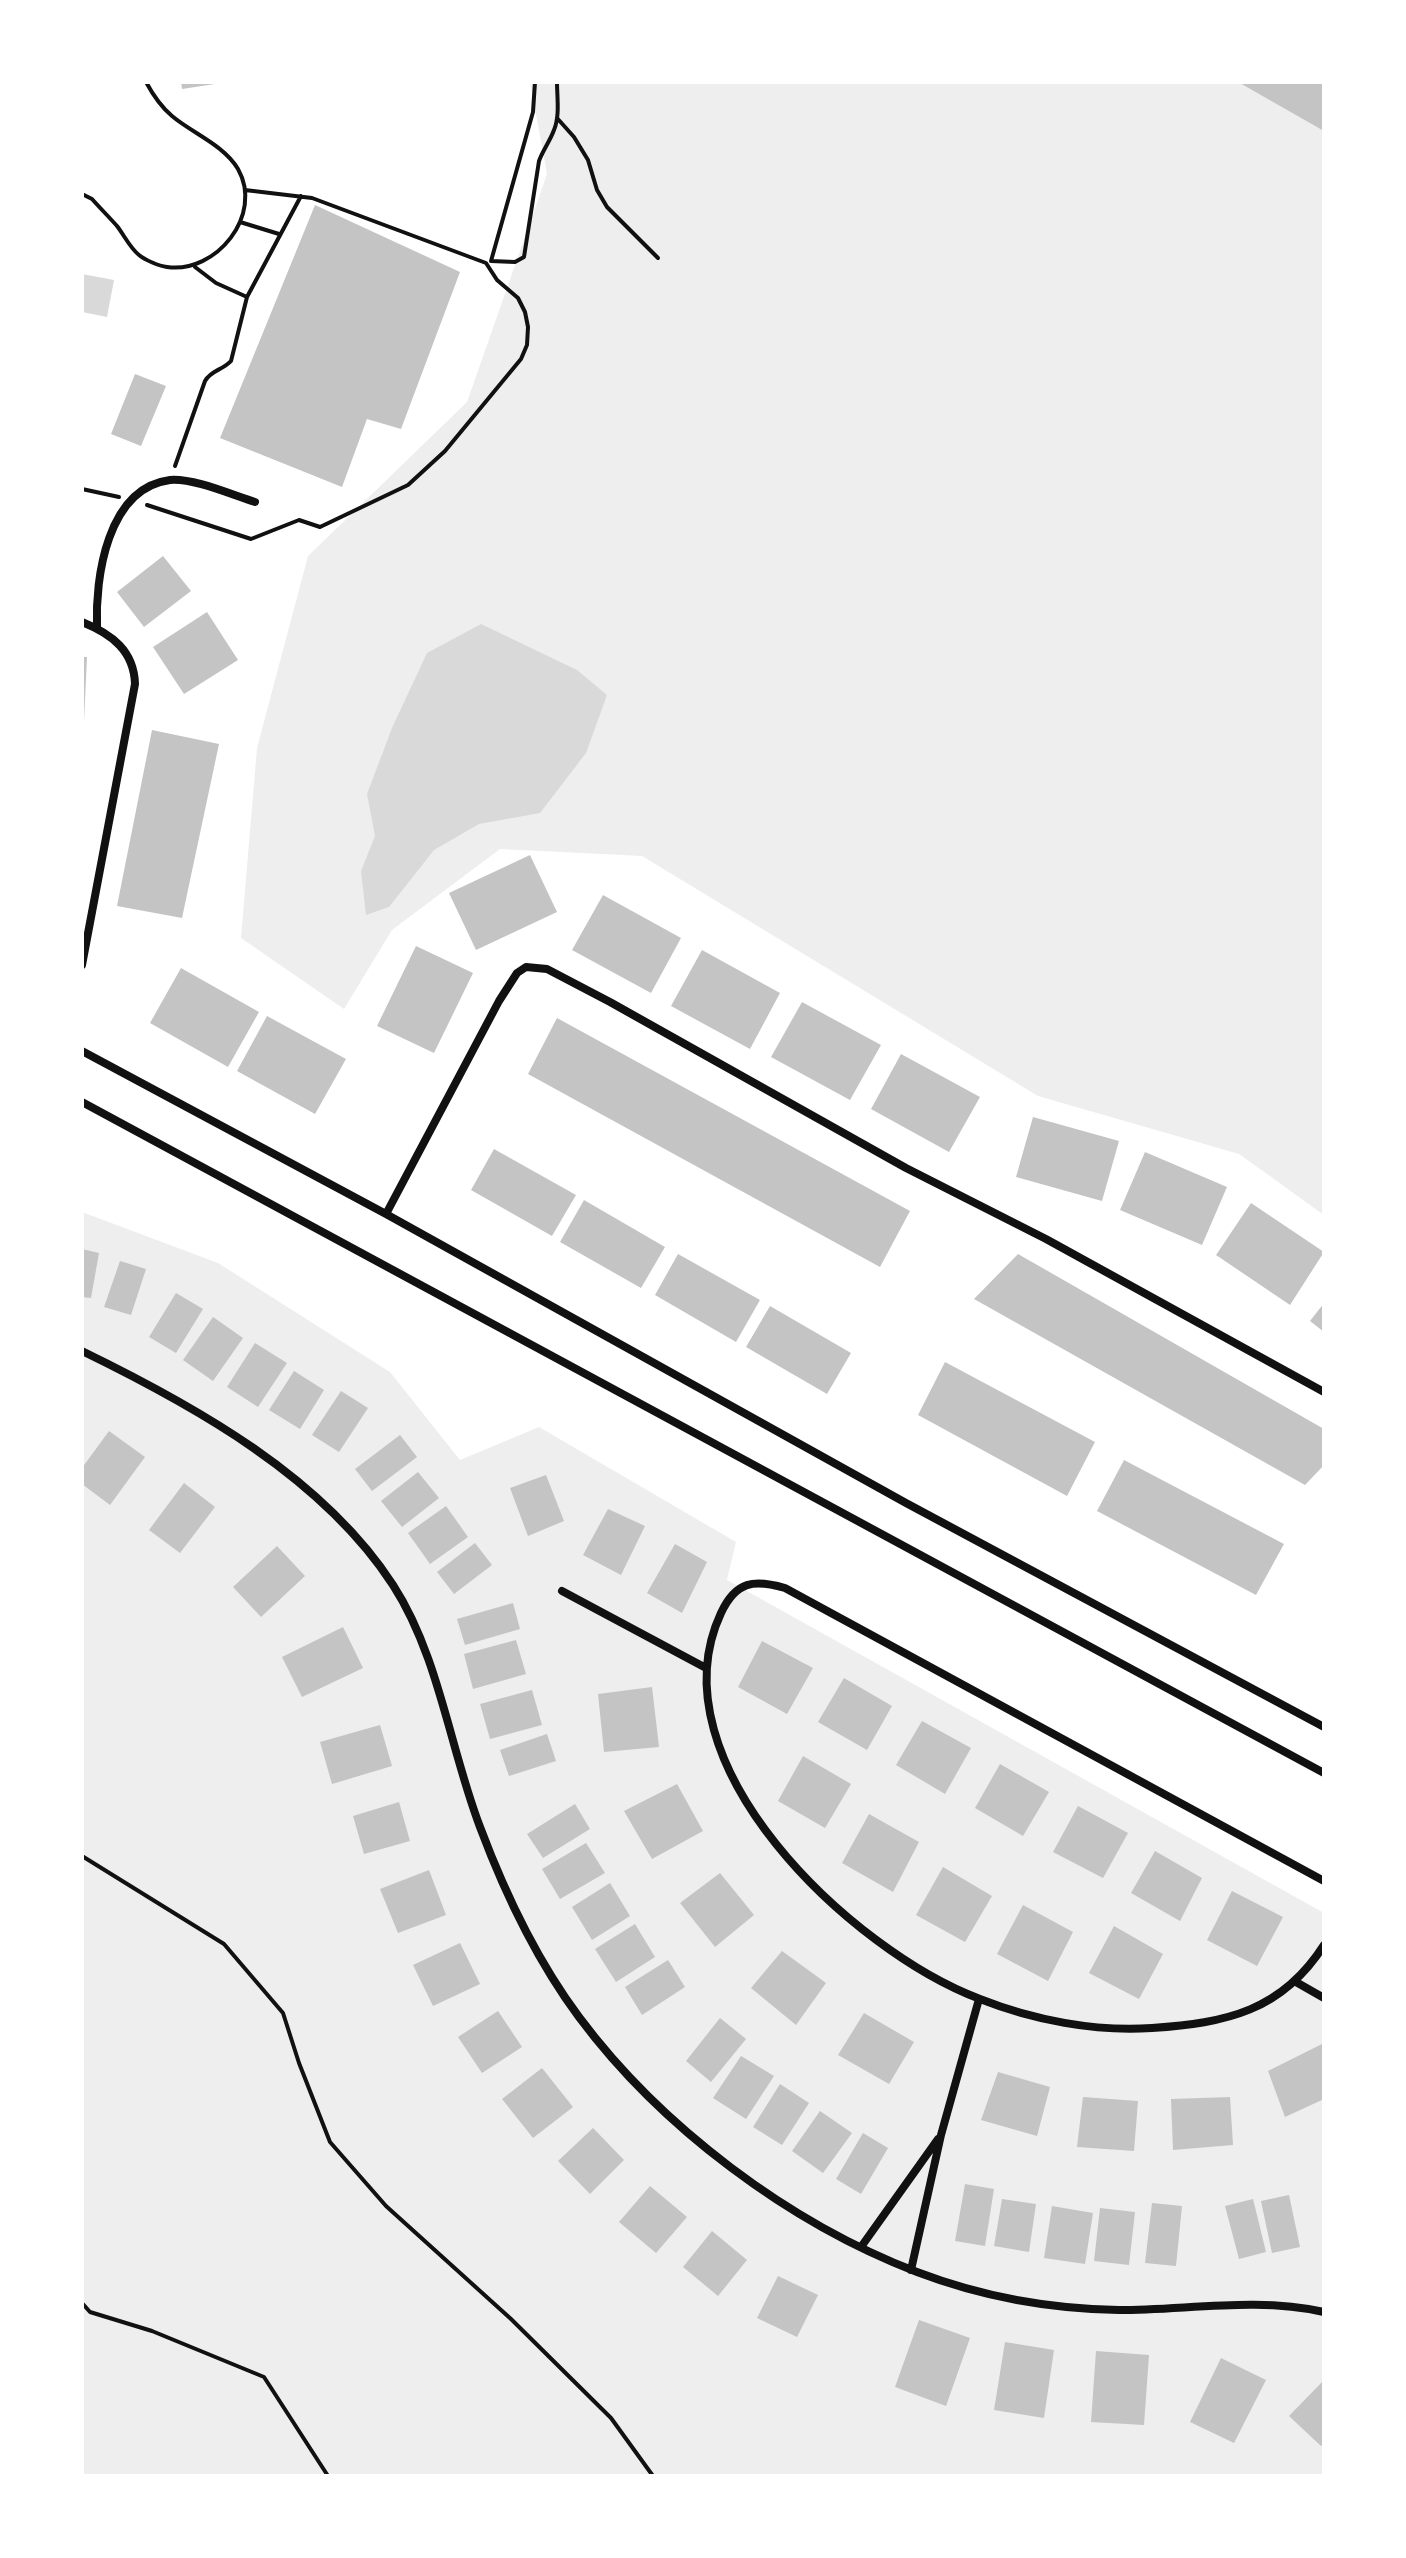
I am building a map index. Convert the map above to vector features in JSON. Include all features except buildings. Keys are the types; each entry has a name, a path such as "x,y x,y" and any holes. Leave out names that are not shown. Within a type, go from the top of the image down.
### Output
{"street":[{"path":"97,628 99,573 117,521 131,500 150,486 169,480 184,480 255,502"},
{"path":"82,622 111,637 126,652 132,661 135,684 82,965"},
{"path":"386,1214 517,973 526,967 547,969 906,1168 1046,1239 1324,1392"},
{"path":"82,1051 386,1214 906,1503 1324,1727"},
{"path":"82,1102 1324,1773"},
{"path":"82,1351 173,1397 264,1456 322,1502 366,1547 413,1620 480,1827 513,1903 539,1952 578,2016 648,2094 692,2136 784,2205 911,2270 977,2292 1115,2310 1285,2306 1324,2312"},
{"path":"1324,1881 785,1588 765,1582 751,1582 734,1593 712,1632 706,1668 708,1711 722,1753 737,1784 778,1847 827,1899 920,1969 979,1999 1057,2021 1142,2029 1208,2023 1271,2000 1296,1982 1324,1945"},
{"path":"562,1591 706,1668"},
{"path":"1296,1982 1324,1998"},
{"path":"911,2270 941,2135 979,1999"},
{"path":"861,2247 941,2135"}],"path":[{"path":"82,194 92,199 140,256 166,267 195,267 231,237 240,222 245,190 238,169 222,152 172,117 157,101 146,82"},
{"path":"82,489 131,500 251,539 299,520 320,527 408,485 445,451 479,411 521,359 527,345 525,312 518,298 497,280 490,264 533,112 535,82"},
{"path":"245,190 301,196 490,264 515,262 524,257 539,161 544,146 554,132 557,82"},
{"path":"557,118 588,160 597,190 607,207 658,258"},
{"path":"169,480 205,381 212,372 226,367 231,361 247,297 301,196"},
{"path":"240,222 279,234"},
{"path":"195,267 216,283 247,297"},
{"path":"82,1856 224,1944 283,2013 330,2142 386,2206 511,2319 611,2418 653,2476"},
{"path":"82,2303 90,2312 152,2331 264,2377 328,2476"}],"shaded area":[{"path":"530,82 1324,82 1324,1215 1239,1154 1038,1096 642,856 500,849 392,930 344,1009 241,938 257,748 308,556 467,402 547,174"},
{"path":"82,274 114,280 107,317 82,312"},
{"path":"481,624 577,670 607,695 586,753 540,813 479,824 434,850 389,907 366,915 361,871 375,836 367,794 392,728 427,653"},
{"path":"82,1212 218,1263 390,1372 460,1460 539,1427 736,1542 727,1580 1324,1913 1324,2476 82,2476"}]}
